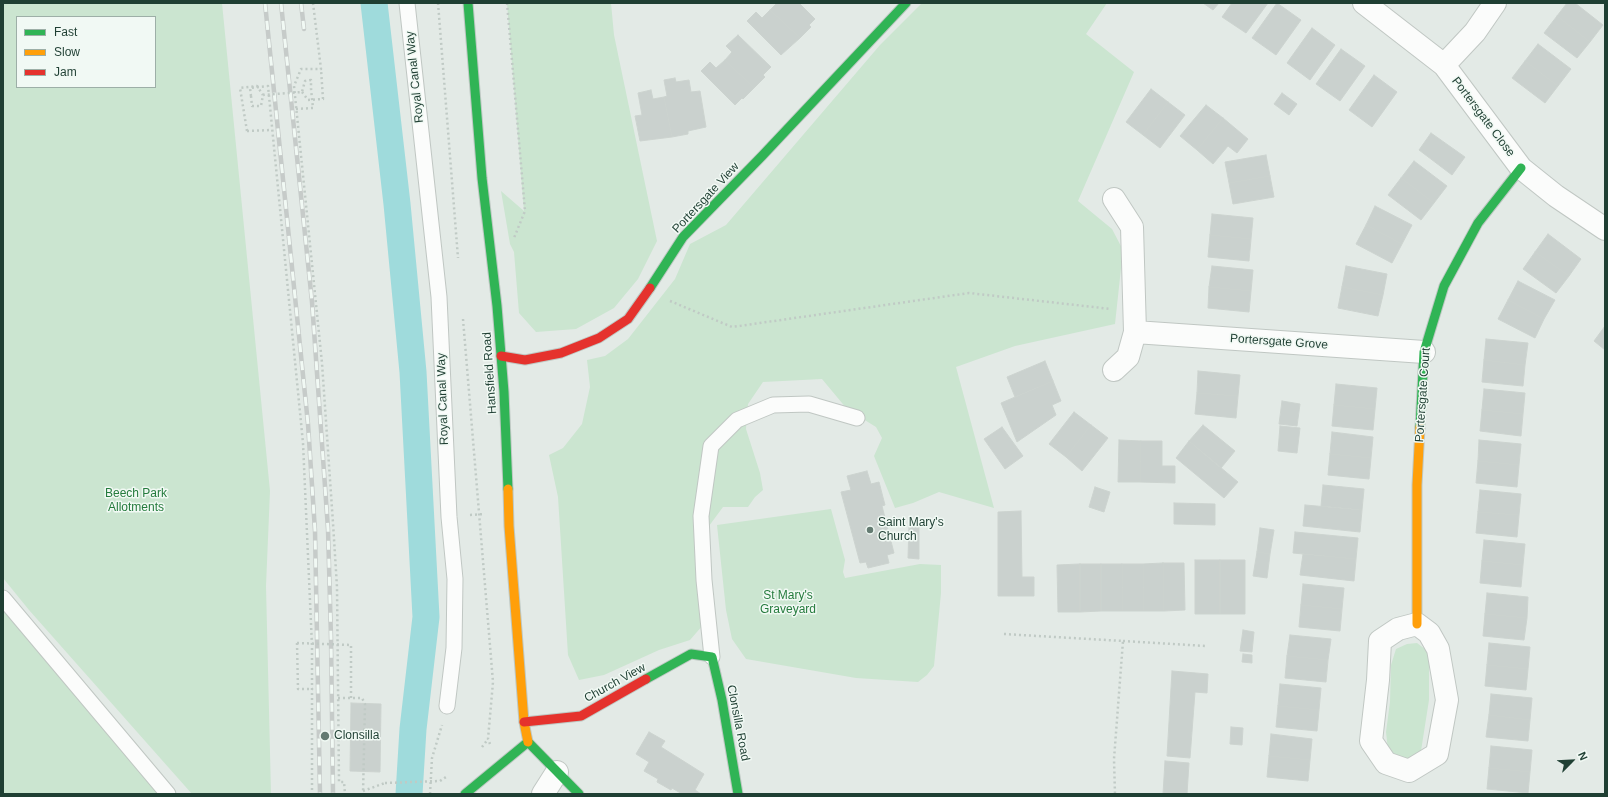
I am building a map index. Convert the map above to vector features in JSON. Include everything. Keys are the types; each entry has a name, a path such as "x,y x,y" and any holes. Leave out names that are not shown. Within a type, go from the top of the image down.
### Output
{"street":[{"name":"Hansfield Road","path":"468,3 482,178 497,306 504,392 508,514 524,722 528,742"},
{"name":"Portersgate View","path":"501,356 525,360 561,353 599,338 628,319 648,292 683,237 762,156 906,3"},
{"name":"Portersgate Close","path":"1364,3 1444,65 1521,168 1556,196 1605,229"},
{"path":"1444,65 1475,32 1495,3"},
{"name":"Portersgate Court","path":"1418,624 1417,485 1424,352 1444,286 1455,265 1478,223 1521,168"},
{"path":"1114,199 1132,228 1134,322 1128,357 1114,370"},
{"name":"Portersgate Grove","path":"1134,322 1424,352"},
{"path":"1418,624 1428,633 1438,648 1446,700 1437,754 1409,771 1386,763 1371,741 1378,680 1380,641 1398,629 1418,624"},
{"name":"Church View","path":"524,722 581,716 690,654 712,656"},
{"name":"Clonsilla Road","path":"712,656 722,700 738,794"},
{"path":"465,794 528,742 580,794"},
{"path":"543,794 557,772"}],"lane":[{"name":"Royal Canal Way","path":"407,3 439,297 448,517 455,579 454,648 447,706"},
{"path":"712,656 704,580 701,516 711,446 737,420 773,405 809,404 857,418"},
{"path":"3,598 168,794"}],"path":[{"path":"302,92 308,100 323,99 313,3"},
{"path":"438,3 458,264"},
{"path":"507,3 525,211 512,244"},
{"path":"321,69 301,69 294,86 322,363 337,587 338,782 344,782 345,794"},
{"path":"296,109 313,108 311,80 305,81 302,92"},
{"path":"272,130 247,131 240,88 257,86 263,94 261,106 252,106 250,88 268,86 303,443 313,689 312,794"},
{"path":"263,94 302,92"},
{"path":"648,292 732,327 969,293 1134,322"},
{"path":"463,318 494,682 488,739"},
{"path":"474,515 479,514"},
{"path":"1004,634 1206,646"},
{"path":"1115,794 1114,759 1123,641"},
{"path":"313,689 298,689 297,643 351,645 351,698"},
{"path":"338,698 362,698 365,704 363,792 385,783 440,781"},
{"path":"430,794 432,758 447,706"}],"green space":[{"name":"Beech Park Allotments","path":"3,3 222,3 270,491 266,586 271,794 192,794 29,610 3,578"},
{"path":"507,3 611,3 614,35 657,241 638,279 614,308 576,329 536,332 519,313 514,252 510,244 501,191 524,211"},
{"path":"922,3 1107,3 1086,34 1134,72 1078,201 1112,229 1123,250 1115,324 1015,346 956,367 994,508 939,492 913,503 895,508 874,456 882,438 876,427 847,409 822,379 763,382 748,404 746,429 760,473 763,490 755,497 748,507 723,507 709,526 703,625 690,640 659,650 604,675 579,680 568,655 558,497 549,455 563,448 582,424 590,387 587,360 605,356 628,339 675,279 690,244 726,225 880,45"},
{"name":"St Mary's Graveyard","path":"831,509 845,560 843,572 845,578 920,564 941,565 941,593 934,666 927,675 918,682 856,678 746,659 732,639 726,610 717,525"},
{"path":"3,601 159,794 3,794"},
{"path":"1417,643 1429,652 1429,700 1421,751 1401,764 1388,750 1386,732 1390,702 1391,665 1396,649 1407,644"}],"building":[{"path":"777,3 799,3 815,19 809,25 811,27 800,38 770,10"},
{"path":"1203,3 1219,3 1213,10"},
{"path":"1232,3 1268,3 1246,33 1222,17"},
{"path":"1277,3 1301,20 1276,55 1252,38"},
{"path":"1567,3 1575,3 1603,25 1590,42 1557,16"},
{"path":"770,10 800,38 781,55 747,21 756,12 762,18"},
{"path":"1557,16 1590,42 1577,58 1544,33"},
{"path":"1312,28 1335,45 1310,80 1287,63"},
{"path":"738,35 771,67 763,75 765,77 754,88 725,60 732,52 726,46"},
{"path":"1538,44 1571,69 1558,86 1525,61"},
{"path":"1341,49 1365,66 1340,101 1316,84"},
{"path":"725,60 754,88 735,105 701,71 710,62 716,68"},
{"path":"1525,61 1558,86 1545,103 1512,78"},
{"path":"1374,75 1397,92 1372,127 1349,110"},
{"path":"675,78 676,82 689,80 691,92 700,91 706,127 688,131 688,134 672,137 664,97 667,96 664,80"},
{"path":"1151,89 1168,102 1143,135 1126,122"},
{"path":"651,90 653,99 664,97 672,137 640,141 635,116 642,115 638,93"},
{"path":"1282,93 1297,104 1289,115 1274,104"},
{"path":"1168,102 1185,115 1160,148 1143,135"},
{"path":"1206,105 1223,118 1197,150 1180,136"},
{"path":"1223,118 1248,139 1237,153 1228,146 1213,164 1197,150"},
{"path":"1431,133 1465,157 1452,175 1419,150"},
{"path":"1266,155 1270,176 1229,183 1225,162"},
{"path":"1414,161 1447,186 1434,203 1401,178"},
{"path":"1270,176 1274,197 1233,204 1229,183"},
{"path":"1401,178 1434,203 1421,220 1388,195"},
{"path":"1375,206 1412,225 1402,244 1366,225"},
{"path":"1212,214 1253,218 1251,239 1210,235"},
{"path":"1366,225 1402,244 1392,263 1356,244"},
{"path":"1548,234 1581,259 1569,276 1535,252"},
{"path":"1210,235 1251,239 1249,261 1208,257"},
{"path":"1535,252 1569,276 1556,293 1523,269"},
{"path":"1212,266 1253,270 1251,291 1209,287"},
{"path":"1346,266 1387,274 1383,295 1342,287"},
{"path":"1518,281 1555,300 1544,319 1508,300"},
{"path":"1209,287 1251,291 1249,312 1208,308"},
{"path":"1342,287 1383,295 1378,316 1338,308"},
{"path":"1508,300 1544,319 1535,338 1498,319"},
{"path":"1605,326 1605,350 1594,341"},
{"path":"1486,339 1528,343 1525,365 1484,360"},
{"path":"1484,360 1525,365 1523,386 1482,382"},
{"path":"1045,361 1053,381 1015,397 1007,377"},
{"path":"1198,371 1240,375 1238,396 1197,393"},
{"path":"1053,381 1061,401 1052,405 1056,415 1017,442 1001,403"},
{"path":"1336,384 1377,388 1375,409 1334,405"},
{"path":"1484,389 1525,393 1523,414 1482,410"},
{"path":"1197,393 1238,396 1236,418 1195,414"},
{"path":"1282,401 1300,404 1297,426 1279,424"},
{"path":"1334,405 1375,409 1373,430 1332,426"},
{"path":"1482,410 1523,414 1521,436 1480,431"},
{"path":"1074,412 1091,425 1066,457 1049,444"},
{"path":"1091,425 1108,438 1082,471 1066,457"},
{"path":"1203,425 1235,451 1221,468 1189,441"},
{"path":"1280,426 1300,428 1297,453 1278,451"},
{"path":"1002,427 1023,456 1005,469 984,439"},
{"path":"1332,432 1373,437 1371,458 1330,454"},
{"path":"1119,440 1141,441 1140,482 1118,482"},
{"path":"1479,440 1521,444 1519,465 1478,461"},
{"path":"1141,441 1162,441 1162,466 1175,466 1175,483 1140,482"},
{"path":"1189,441 1238,482 1224,498 1176,458"},
{"path":"1330,454 1371,458 1369,479 1328,475"},
{"path":"1478,461 1519,465 1517,487 1476,483"},
{"name":"Saint Mary's Church","path":"867,471 871,484 879,482 885,505 882,506 894,553 887,555 889,563 868,568 866,562 860,563 841,492 851,490 847,476"},
{"path":"1323,485 1364,489 1362,510 1321,506"},
{"path":"1095,487 1110,492 1104,512 1089,507"},
{"path":"1480,490 1521,494 1519,515 1478,512"},
{"path":"1174,503 1215,504 1215,525 1174,524"},
{"path":"1305,505 1362,510 1360,532 1303,526"},
{"path":"1021,511 1022,577 1034,577 1034,596 998,596 998,512"},
{"path":"1478,512 1519,515 1517,537 1476,533"},
{"path":"909,525 919,525 919,559 908,558"},
{"path":"1260,528 1274,530 1270,554 1257,552"},
{"path":"1295,532 1358,538 1356,559 1293,553"},
{"path":"1484,540 1525,544 1523,565 1482,561"},
{"path":"1257,552 1270,554 1267,578 1253,576"},
{"path":"1303,554 1356,559 1354,581 1300,575"},
{"path":"1195,560 1220,560 1220,614 1195,614"},
{"path":"1220,560 1245,560 1245,614 1220,614"},
{"path":"1482,561 1523,565 1521,587 1480,583"},
{"path":"1163,563 1164,611 1144,611 1143,564"},
{"path":"1163,563 1184,563 1185,610 1164,611"},
{"path":"1080,564 1101,564 1101,611 1080,612"},
{"path":"1080,564 1080,612 1058,612 1057,565"},
{"path":"1101,564 1122,564 1123,611 1101,611"},
{"path":"1122,564 1143,564 1144,611 1123,611"},
{"path":"1303,584 1344,588 1342,609 1301,605"},
{"path":"1487,593 1528,597 1527,618 1485,614"},
{"path":"1301,605 1342,609 1340,631 1299,627"},
{"path":"1485,614 1527,618 1524,640 1483,636"},
{"path":"1243,630 1254,632 1252,652 1240,651"},
{"path":"1290,635 1331,639 1328,660 1287,656"},
{"path":"1489,643 1530,647 1528,669 1487,665"},
{"path":"1243,654 1252,655 1252,663 1242,662"},
{"path":"1287,656 1328,660 1326,682 1285,678"},
{"path":"1487,665 1528,669 1526,690 1485,686"},
{"path":"1172,671 1208,674 1207,693 1195,692 1190,758 1167,756"},
{"path":"1280,684 1321,688 1319,710 1278,706"},
{"path":"1491,694 1532,698 1530,720 1489,715"},
{"name":"Clonsilla","path":"351,703 381,704 380,772 350,771"},
{"path":"1278,706 1319,710 1317,731 1276,727"},
{"path":"1489,715 1530,720 1528,741 1486,737"},
{"path":"1231,727 1243,728 1242,745 1230,744"},
{"path":"649,732 665,741 661,747 704,774 695,790 701,794 682,794 672,788 671,790 657,782 658,779 644,771 649,762 636,754"},
{"path":"1271,734 1312,739 1310,760 1269,756"},
{"path":"1491,746 1532,750 1530,772 1489,768"},
{"path":"1269,756 1310,760 1308,781 1267,777"},
{"path":"1165,761 1189,763 1187,794 1163,794"},
{"path":"1489,768 1530,772 1528,793 1487,789"}],"waterway":[{"path":"374,3 397,204 413,372 426,617 413,729 409,794"}],"railway":[{"path":"265,3 308,424 315,531 320,794"},
{"path":"281,3 312,302 328,529 333,794"},
{"path":"301,3 304,29"}],"traffic: fast":[{"path":"468,3 482,178 497,306 504,392 508,489"},
{"path":"650,288 683,237 762,156 906,3"},
{"path":"1420,427 1424,352 1444,286 1478,223 1521,168"},
{"path":"646,679 691,654 712,657 722,700 738,794"},
{"path":"528,742 579,794"},
{"path":"465,794 528,742"}],"traffic: slow":[{"path":"1417,624 1417,485 1420,427"},
{"path":"508,489 509,526 524,722 528,742"}],"traffic: jam":[{"path":"501,356 525,360 561,353 599,338 628,319 650,288"},
{"path":"524,722 581,716 646,679"}],"place":[{"name":"Saint Mary's Church","path":"870,530"},
{"name":"Clonsilla","path":"325,736"}]}
